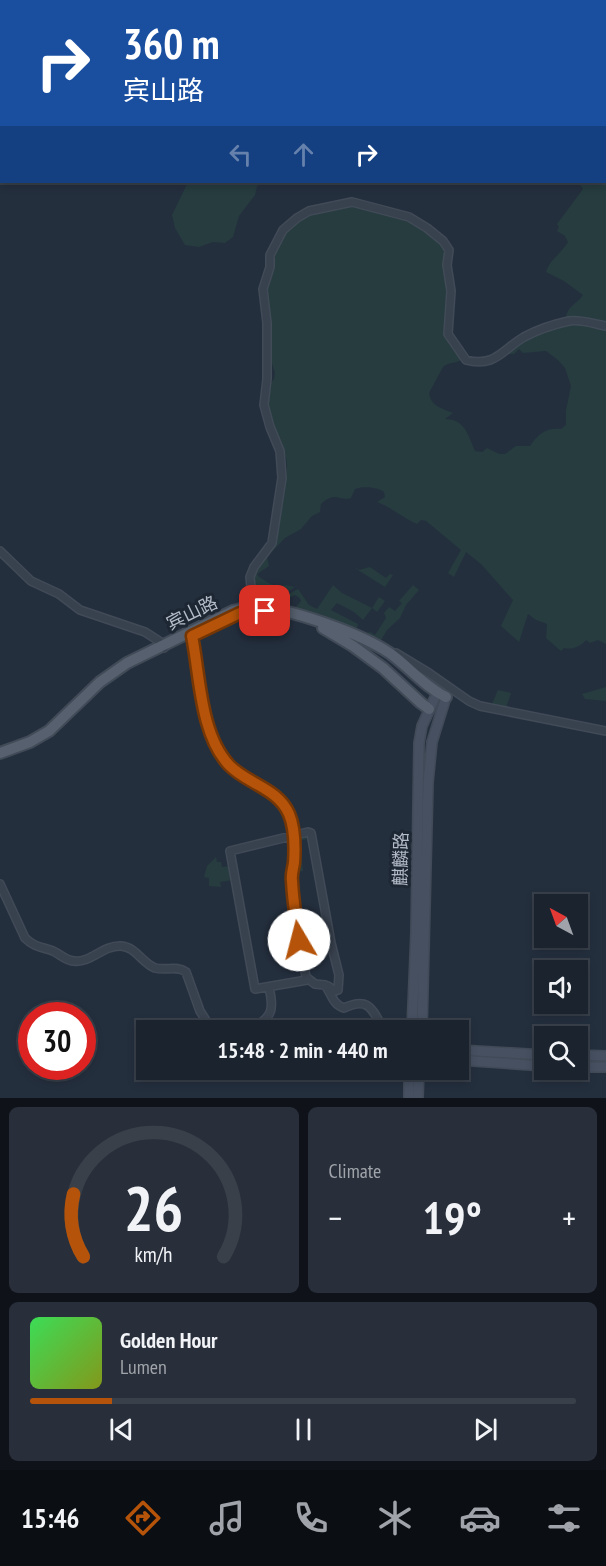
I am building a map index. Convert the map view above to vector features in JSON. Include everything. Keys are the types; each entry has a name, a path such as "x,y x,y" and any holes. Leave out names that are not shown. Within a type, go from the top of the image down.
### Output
{"main road":[{"name":"宾山路","path":"192,634 233,612 253,607 280,610 338,628 384,650 442,695"},
{"name":"宾山路","path":"0,754 30,746 48,736 107,679 135,661 247,611 271,611 314,624 353,646 393,676 413,697 429,709"},
{"name":"麒麟路","path":"412,1020 419,743 429,709 442,695"},
{"name":"麒麟路","path":"422,1020 428,783 432,742 442,695"},
{"path":"469,1051 534,1054"},
{"path":"588,1055 606,1056"},
{"path":"469,1061 534,1065"},
{"path":"588,1067 606,1067"},
{"path":"409,1080 409,1098"},
{"path":"418,1098 419,1080"}],"street":[{"path":"253,607 250,577 254,567 272,543 282,478 280,451 270,428 264,405 267,379 267,323 263,289 270,267 270,255 283,230 297,218 309,211 352,202 410,217 438,237 449,250 447,265 451,291 448,334 466,360 477,363 486,362 525,337 567,321 575,320 606,326"},
{"path":"0,551 12,560 31,581 59,594 77,608 145,632 164,647"},
{"path":"192,634 207,725 229,765 271,793 284,806 291,819 292,892 307,980"},
{"path":"384,650 410,661 480,706 606,730"},
{"path":"309,832 314,839 331,943 339,975 338,990 334,991 326,985 315,984 307,980 257,991 255,988 230,851 293,836 309,832"},
{"path":"0,884 25,938 32,945 56,952 73,962 82,961 107,948 123,946 129,947 149,965 156,968 182,969 186,972 200,1011 206,1020"},
{"path":"326,985 333,1002 338,1006 344,1008 358,1002 369,1007 377,1020"},
{"path":"265,1020 272,1011 273,1005 269,988"}],"green space":[{"path":"188,183 261,183 257,186 255,195 239,216 233,237 225,243 213,242 199,247 185,245 175,228 172,215"},
{"path":"579,183 606,183 606,325 566,321 567,312 583,295 564,281 546,272 568,242 565,236 557,231 559,227 557,224 583,189"},
{"path":"350,203 409,218 446,247 449,286 447,330 462,359 443,367 429,393 434,404 453,413 445,419 457,422 465,429 475,451 482,452 487,448 499,454 505,454 516,446 530,446 543,432 561,429 566,425 566,410 571,386 565,368 546,351 523,353 519,349 514,354 504,354 525,338 567,322 606,327 606,644 598,640 590,643 586,640 576,647 564,648 561,651 546,638 547,624 528,614 519,642 501,626 513,600 481,564 466,552 454,577 448,573 461,550 426,521 421,520 417,524 377,502 385,497 384,492 370,488 355,489 351,498 334,497 326,500 321,504 320,512 312,516 301,529 285,538 267,557 269,566 257,574 276,587 286,585 295,587 269,604 257,604 252,578 258,564 267,553 278,522 287,466 286,458 274,433 266,403 268,387 275,373 270,357 266,288 275,251 285,232 308,213"},
{"path":"353,567 359,570 370,567 386,578 390,574 393,575 385,587"},
{"path":"333,585 342,593 372,608 363,620 337,603 331,610 358,624 356,632 294,609 301,601 295,595 284,600 285,604 290,605 289,611 277,606 287,595 298,589 309,605 317,609"},
{"path":"413,585 419,590 380,642 360,633 361,631 375,635 386,618 384,613 389,607 395,611 402,603 399,601"},
{"path":"379,597 385,601 377,612 372,608"},
{"path":"606,687 606,701 585,699 582,694"},
{"path":"498,690 511,693 506,708 491,706"},
{"path":"310,833 312,838 299,841 303,871 294,872 296,838"},
{"path":"216,857 222,867 231,866 233,880 220,882 221,887 209,886 209,878 204,877 207,866"},
{"path":"325,916 331,949 320,951 315,934 321,932 315,917"}],"route":[{"path":"265,611 254,610 234,615 192,636 205,721 221,753 232,768 278,798 291,819 294,861 291,878 299,940"}]}
